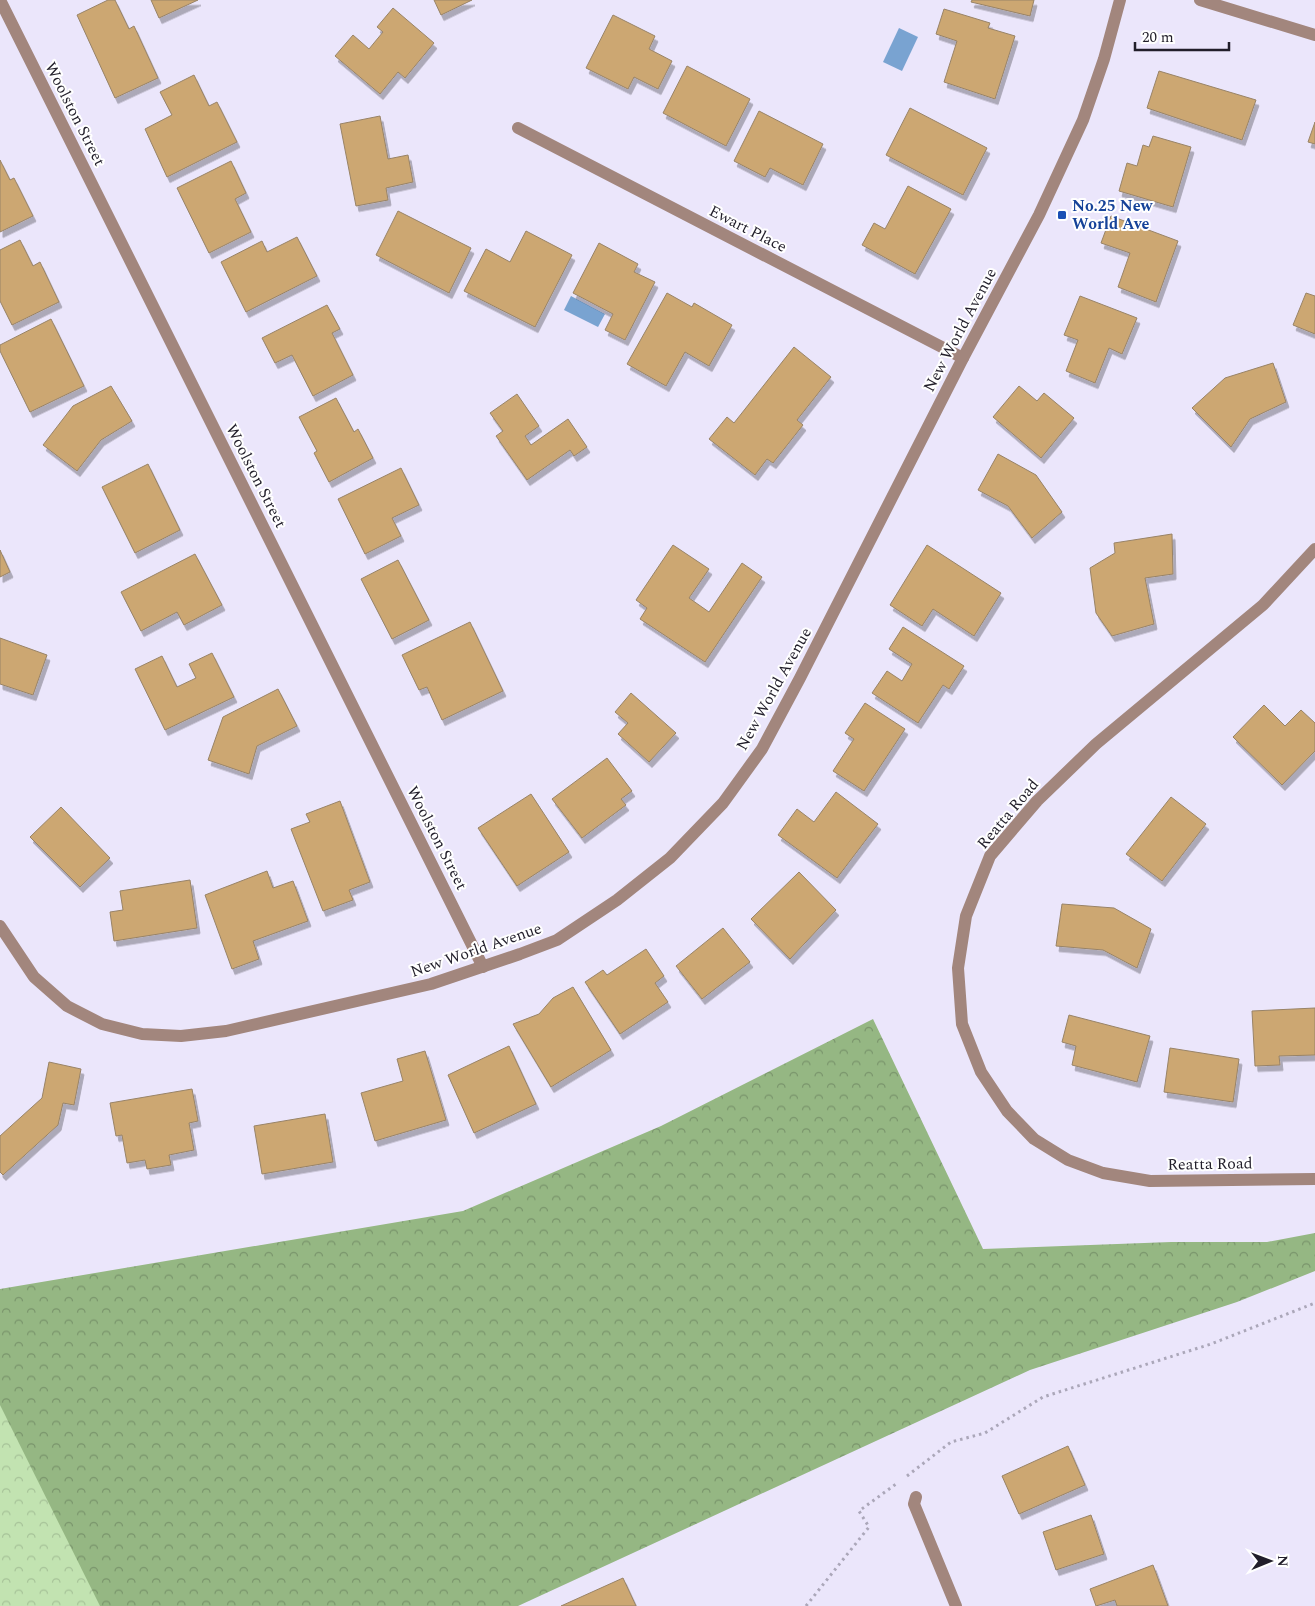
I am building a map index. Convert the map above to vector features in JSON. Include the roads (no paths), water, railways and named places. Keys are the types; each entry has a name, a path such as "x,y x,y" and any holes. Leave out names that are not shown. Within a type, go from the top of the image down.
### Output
{"street":[{"name":"Woolston Street","path":"0,0 483,967"},
{"name":"New World Avenue","path":"0,926 34,977 67,1006 102,1024 142,1034 181,1036 226,1031 431,984 483,967 557,940 617,900 670,858 724,803 767,740 845,592 963,358 1039,215 1083,120 1104,58 1120,0"},
{"path":"1200,0 1315,35"},
{"name":"Ewart Place","path":"518,128 963,358"},
{"name":"Reatta Road","path":"1315,549 1263,605 1096,744 1036,801 990,856 966,916 958,968 962,1024 980,1072 1007,1112 1034,1139 1068,1160 1103,1173 1150,1181 1315,1179"},
{"path":"916,1497 914,1504 956,1606"}],"water":[{"path":"899,28 918,37 902,71 883,62"},
{"path":"571,296 605,314 598,327 564,310"}],"place":[{"name":"No.25 New World Ave","path":"1062,215"}]}
